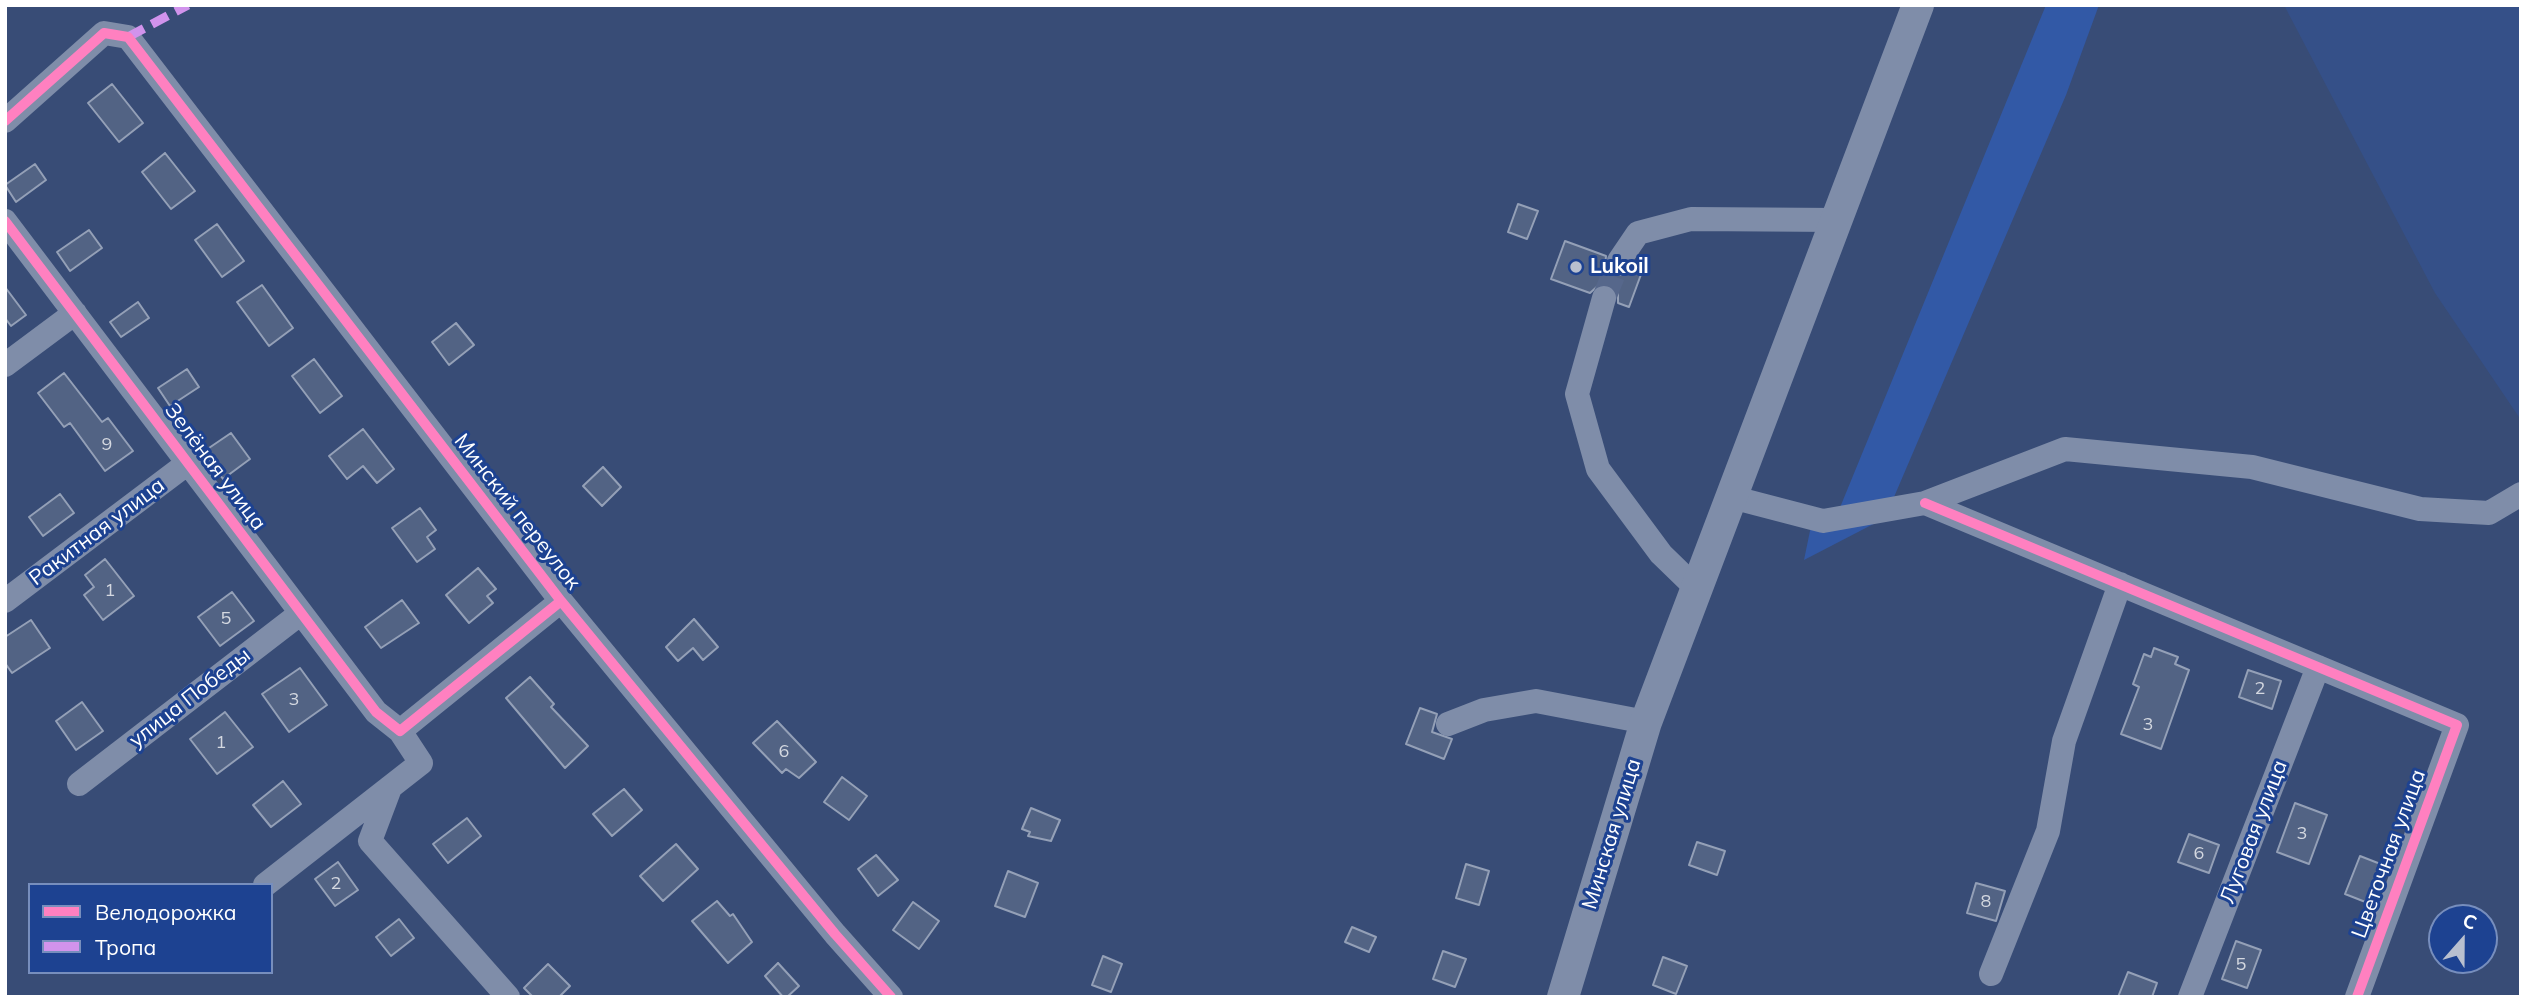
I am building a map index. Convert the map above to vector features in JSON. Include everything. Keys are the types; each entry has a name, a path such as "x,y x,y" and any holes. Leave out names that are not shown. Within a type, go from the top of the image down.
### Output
{"main road":[{"name":"Минская улица","path":"1563,997 1646,722 1918,5"}],"street":[{"name":"Минский переулок","path":"5,121 104,33 128,37 561,601 835,934 891,997"},
{"path":"1619,261 1638,233 1690,219 1838,220"},
{"name":"Зелёная улица","path":"5,221 376,712 400,731 421,763 390,788"},
{"path":"1604,298 1577,394 1598,469 1661,554 1696,588"},
{"path":"5,365 75,313"},
{"path":"1731,497 1823,521 1925,503 2065,449 2252,467 2420,509 2489,513 2521,494"},
{"name":"Ракитная улица","path":"5,601 188,463"},
{"path":"1925,503 2318,667"},
{"path":"1991,974 2048,831 2064,741 2120,584"},
{"path":"400,731 561,601"},
{"name":"улица Победы","path":"79,784 301,613"},
{"name":"Цветочная улица","path":"2318,667 2457,725 2357,997"},
{"name":"Луговая улица","path":"2190,997 2318,667"},
{"path":"1448,724 1484,710 1536,701 1646,722"},
{"path":"268,883 390,788"},
{"path":"390,788 370,841 508,997"}],"shaded area":[{"path":"2046,5 2099,5 2066,95 1885,518 1804,560 1811,526 1832,527"},
{"path":"2284,5 2521,5 2521,420 2435,293"}],"building":[{"path":"112,84 143,123 119,142 88,103"},
{"path":"165,153 195,191 171,209 142,172"},
{"path":"35,164 46,180 16,202 5,185"},
{"path":"1518,204 1538,211 1527,239 1508,232"},
{"path":"217,224 244,261 222,277 195,240"},
{"path":"89,230 102,248 70,271 57,252"},
{"path":"1565,241 1606,256 1605,267 1611,274 1625,275 1634,266 1643,269 1629,307 1618,303 1618,294 1609,284 1600,284 1590,293 1551,279"},
{"path":"262,285 293,328 269,346 237,302"},
{"path":"5,287 26,315 11,326 5,318"},
{"path":"138,302 149,318 121,337 110,322"},
{"path":"456,323 474,345 449,365 432,342"},
{"path":"314,359 342,396 320,413 292,376"},
{"path":"187,369 199,387 170,406 158,388"},
{"path":"64,373 102,422 108,418 133,451 105,471 70,423 64,427 38,393"},
{"path":"363,429 394,469 377,483 363,466 347,479 329,456"},
{"path":"231,433 250,459 223,479 203,452"},
{"path":"603,467 621,487 602,506 583,486"},
{"path":"60,494 74,513 43,536 29,517"},
{"path":"420,508 436,530 427,537 435,549 417,562 392,528"},
{"path":"105,559 134,596 103,620 84,595 94,587 85,575"},
{"path":"478,568 496,589 487,596 493,603 469,623 446,595"},
{"path":"232,592 254,621 220,646 198,617"},
{"path":"402,600 419,623 381,648 365,627"},
{"path":"694,619 718,647 703,660 693,648 678,661 666,647"},
{"path":"31,620 50,648 12,673 5,663 5,637"},
{"path":"2154,648 2178,657 2175,664 2189,670 2161,749 2121,734 2139,687 2133,684 2144,654 2151,657"},
{"path":"300,668 327,705 289,732 262,694"},
{"path":"2248,670 2281,681 2272,709 2239,697"},
{"path":"530,677 554,704 551,707 588,746 565,768 506,698"},
{"path":"82,702 103,731 76,750 56,721"},
{"path":"1420,708 1437,714 1432,732 1452,739 1444,759 1406,744"},
{"path":"225,712 253,747 217,774 190,739"},
{"path":"777,721 816,762 799,778 786,769 782,773 753,743"},
{"path":"842,777 867,796 849,820 824,802"},
{"path":"283,781 301,804 271,827 253,805"},
{"path":"624,789 642,810 612,836 593,814"},
{"path":"2295,803 2327,815 2309,864 2277,852"},
{"path":"1031,808 1060,820 1051,841 1028,836 1030,832 1022,829"},
{"path":"467,818 481,836 448,863 433,844"},
{"path":"2189,834 2219,845 2209,873 2178,862"},
{"path":"1697,842 1725,851 1717,875 1689,865"},
{"path":"676,844 698,869 663,901 640,876"},
{"path":"876,855 898,880 878,896 858,869"},
{"path":"2360,856 2383,865 2368,903 2345,894"},
{"path":"338,862 358,890 335,906 315,879"},
{"path":"1466,864 1489,871 1479,905 1456,898"},
{"path":"1008,871 1038,883 1025,917 995,906"},
{"path":"1976,883 2005,891 1996,921 1967,913"},
{"path":"717,901 730,916 733,914 752,942 728,963 692,921"},
{"path":"913,902 939,921 919,949 893,930"},
{"path":"399,919 414,938 391,956 376,937"},
{"path":"1352,927 1376,937 1369,952 1345,942"},
{"path":"2236,941 2261,950 2247,988 2222,979"},
{"path":"1443,951 1466,959 1455,987 1433,979"},
{"path":"1103,956 1122,964 1111,992 1092,985"},
{"path":"1663,957 1687,966 1676,994 1653,985"},
{"path":"778,963 799,986 787,997 783,997 765,976"},
{"path":"548,964 570,986 559,997 533,997 524,988"},
{"path":"2128,972 2157,983 2152,997 2118,997"}],"tunnel":[{"path":"1604,298 1619,261"}],"marked path":[{"path":"128,37 188,5"}],"cycle path":[{"path":"5,121 104,33 128,37 561,601 835,934 891,997"},
{"path":"5,221 376,712 400,731 561,601"},
{"path":"1925,503 2457,725 2357,997"}],"place":[{"name":"Lukoil","path":"1576,267"}]}
